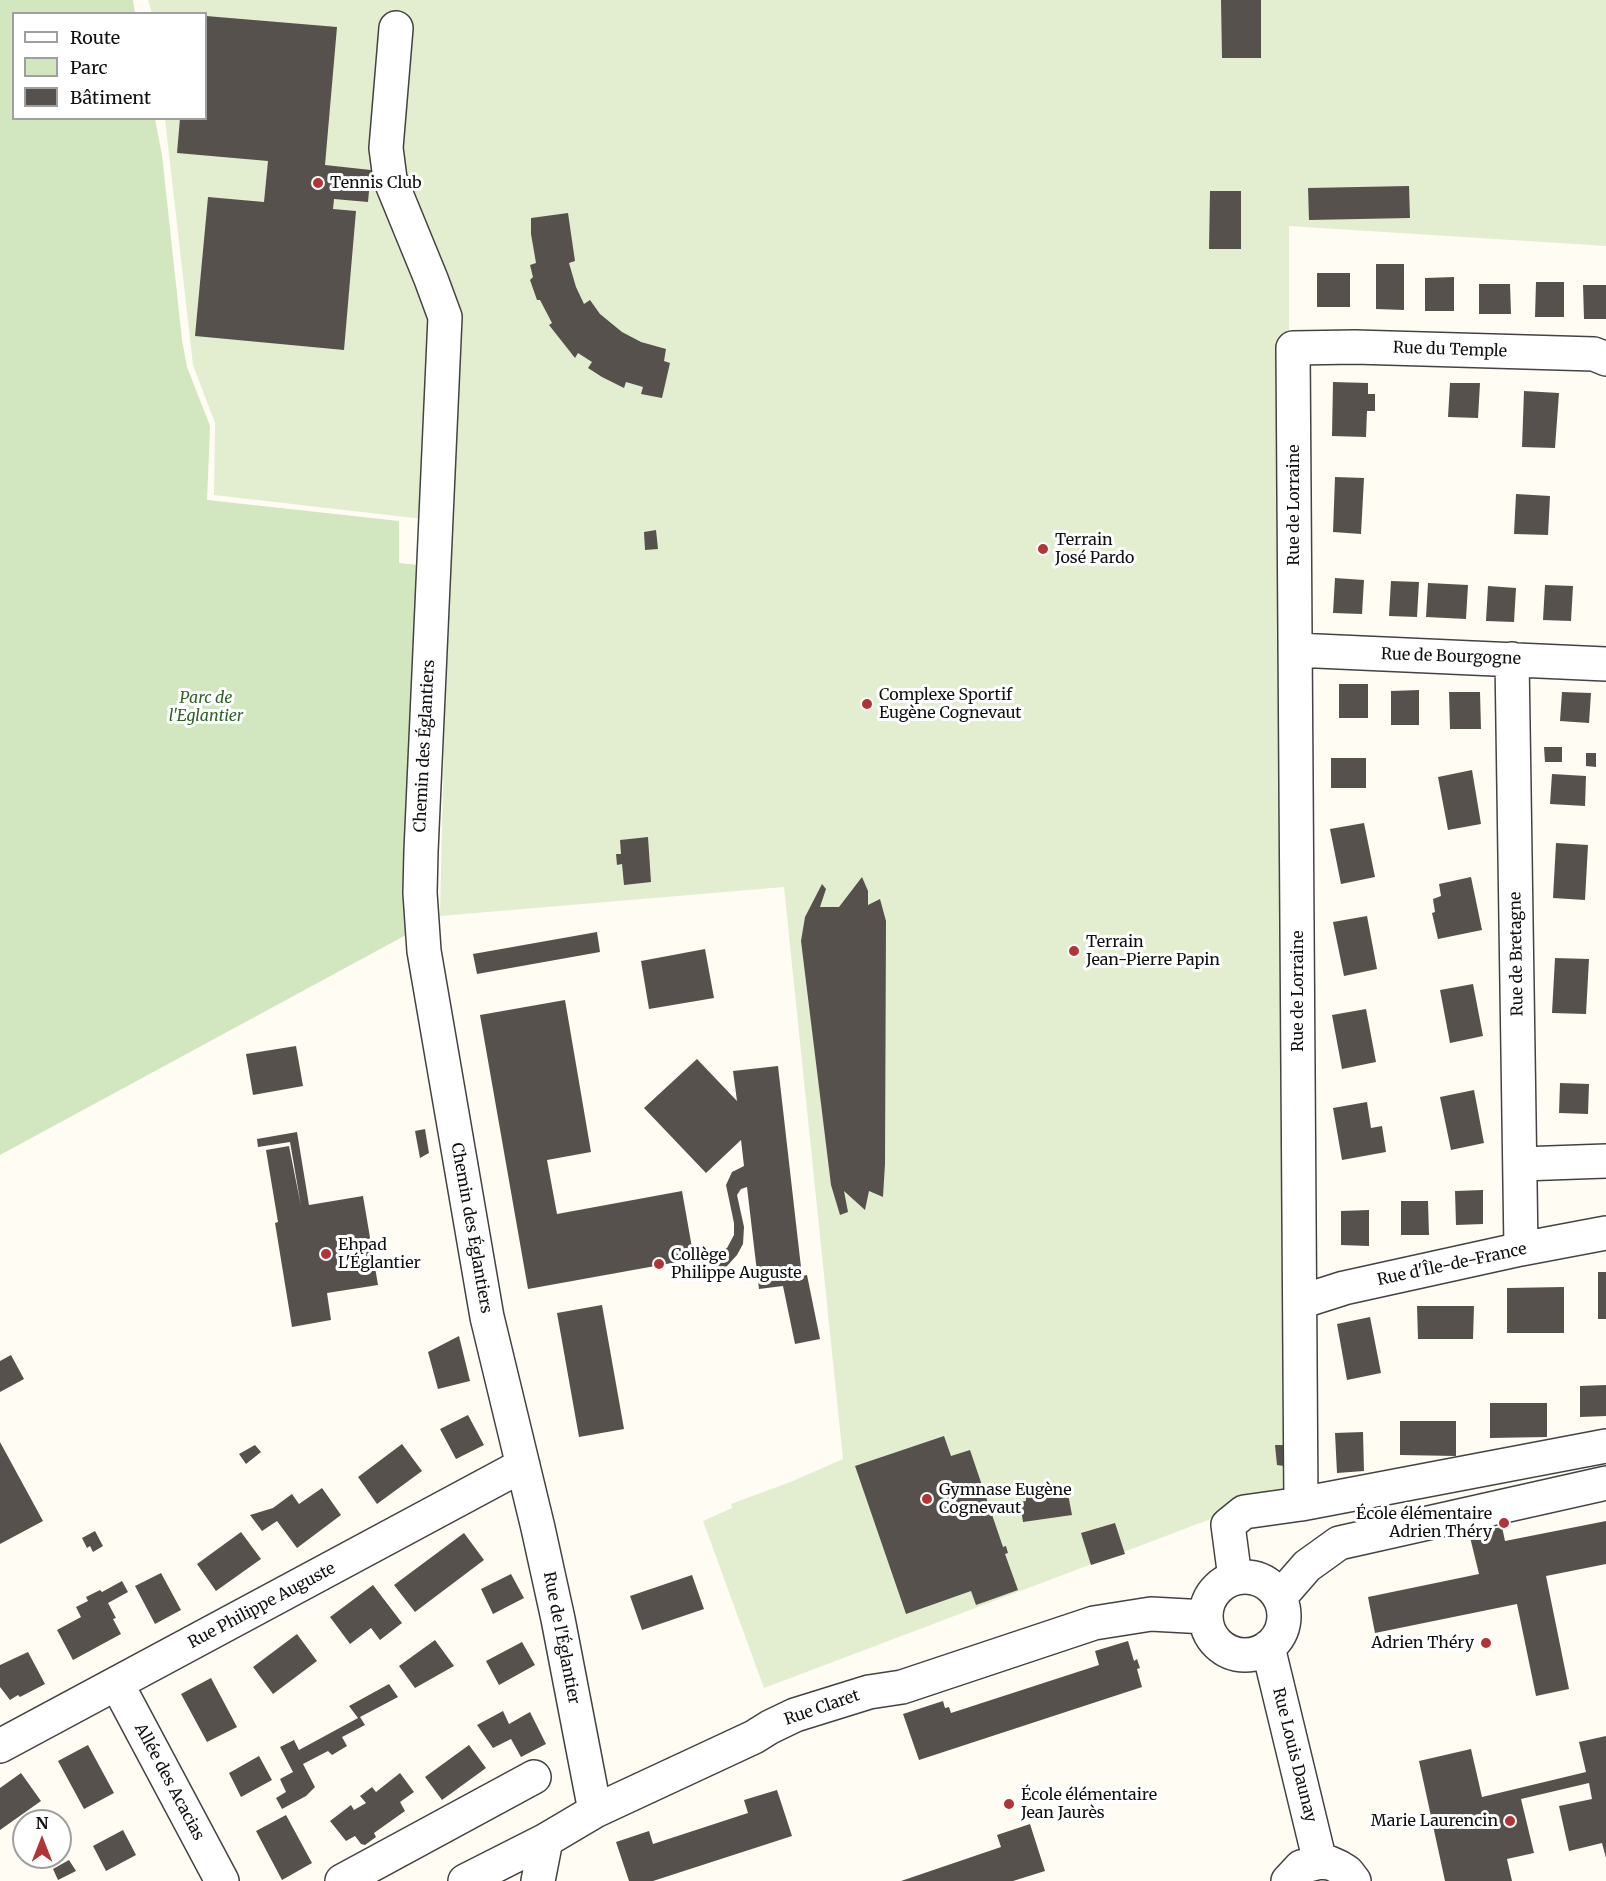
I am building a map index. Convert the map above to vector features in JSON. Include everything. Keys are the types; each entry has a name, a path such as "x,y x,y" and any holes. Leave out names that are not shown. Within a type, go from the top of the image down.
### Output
{"street":[{"name":"Chemin des Églantiers","path":"396,28 386,148 390,179 445,317 421,851 420,893 423,940 487,1317 523,1466"},
{"name":"Rue du Temple","path":"1293,348 1355,347 1594,354 1606,359"},
{"name":"Rue de Lorraine","path":"1293,348 1300,1504"},
{"name":"Rue de Bourgogne","path":"1295,650 1512,659 1605,654"},
{"name":"Rue de Bretagne","path":"1512,659 1521,1249"},
{"path":"1521,1164 1606,1161"},
{"name":"Rue d'Île-de-France","path":"1300,1302 1344,1288 1521,1249 1606,1233"},
{"path":"1235,1578 1228,1525 1244,1512 1300,1504 1606,1446"},
{"name":"Rue Philippe Auguste","path":"0,1746 523,1466"},
{"name":"Rue de l'Églantier","path":"523,1466 558,1619 595,1811"},
{"path":"1280,1597 1307,1566 1339,1543 1606,1483"},
{"path":"1252,1577 1268,1584 1280,1597 1285,1614 1278,1637 1257,1651 1232,1652 1217,1644 1206,1617 1209,1600 1220,1586 1235,1578 1252,1577"},
{"name":"Rue Claret","path":"465,1881 546,1840 595,1811 754,1737 795,1715 869,1692 902,1687 1094,1623 1151,1614 1206,1617"},
{"name":"Rue Louis Daunay","path":"1257,1651 1303,1870"},
{"name":"Allée des Acacias","path":"117,1684 222,1881"},
{"path":"342,1881 534,1777"},
{"path":"538,1881 546,1840"},
{"path":"1303,1870 1330,1863 1347,1872 1354,1881"}],"green space":[{"name":"Parc de l'Eglantier","path":"0,0 133,0 135,12 12,12 12,120 155,120 162,155 182,340 187,367 210,426 207,500 399,521 399,563 418,565 406,825 406,935 0,1155"},
{"name":"Complexe Sportif Eugène Cognevaut","path":"148,0 1606,0 1606,246 1289,226 1290,1489 764,1688 703,1521 732,1508 731,1504 843,1459 784,887 440,916 449,522 214,495 215,423 193,365 165,120 207,120 207,12 152,12"}],"building":[{"path":"1221,0 1261,0 1261,58 1222,58"},
{"name":"Tennis Club","path":"207,16 337,27 325,165 371,170 368,202 334,199 333,209 356,211 344,350 195,336 208,197 264,202 268,161 177,153 180,120 207,120"},
{"path":"1409,186 1410,218 1309,220 1308,188"},
{"path":"1210,191 1241,191 1241,249 1209,249"},
{"path":"568,213 575,261 569,263 584,304 590,300 600,314 622,332 641,342 666,349 664,361 670,363 662,398 641,394 643,387 626,382 624,388 588,368 592,362 578,353 575,358 549,325 552,323 540,300 537,300 530,280 533,277 530,265 536,263 531,218"},
{"path":"1376,264 1404,264 1404,310 1376,309"},
{"path":"1317,273 1350,273 1350,307 1317,307"},
{"path":"1454,277 1454,311 1425,311 1425,278"},
{"path":"1536,282 1564,282 1564,317 1535,317"},
{"path":"1479,284 1510,284 1511,314 1479,314"},
{"path":"1583,285 1606,285 1606,319 1584,319"},
{"path":"1333,382 1368,383 1368,394 1375,394 1375,411 1367,411 1366,437 1332,436"},
{"path":"1450,383 1480,383 1478,418 1448,417"},
{"path":"1524,391 1559,393 1555,448 1522,447"},
{"path":"1335,477 1364,478 1361,534 1333,532"},
{"path":"1516,494 1550,496 1548,535 1514,534"},
{"path":"656,530 658,549 645,550 644,532"},
{"path":"1335,578 1364,580 1362,614 1333,613"},
{"path":"1391,581 1419,582 1417,617 1389,616"},
{"path":"1428,583 1468,585 1466,619 1426,617"},
{"path":"1545,585 1573,586 1571,621 1543,620"},
{"path":"1488,586 1516,588 1514,622 1486,621"},
{"path":"1339,684 1368,684 1368,718 1339,718"},
{"path":"1419,690 1419,725 1391,725 1391,691"},
{"path":"1449,692 1480,692 1481,729 1450,729"},
{"path":"1562,692 1591,693 1589,723 1560,721"},
{"path":"1544,747 1562,747 1562,762 1545,762"},
{"path":"1586,753 1596,753 1596,767 1586,766"},
{"path":"1331,758 1366,758 1366,788 1331,788"},
{"path":"1472,770 1481,824 1448,830 1438,777"},
{"path":"1552,774 1586,776 1585,806 1550,804"},
{"path":"1364,823 1375,877 1341,884 1330,829"},
{"path":"648,837 651,882 624,885 622,864 617,865 616,854 621,854 620,840"},
{"path":"1556,843 1588,845 1585,900 1553,898"},
{"path":"862,877 868,891 868,905 880,899 886,921 883,1197 869,1191 865,1210 844,1191 848,1212 840,1215 831,1185 801,941 805,917 822,884 826,889 820,907 839,907"},
{"path":"1471,877 1482,930 1438,939 1432,913 1435,912 1433,899 1441,896 1439,884"},
{"path":"1367,916 1377,969 1344,976 1333,922"},
{"path":"597,932 600,952 477,974 473,954"},
{"path":"705,949 714,998 649,1009 641,961"},
{"path":"1555,958 1589,959 1586,1014 1552,1013"},
{"path":"1473,984 1483,1036 1450,1043 1440,990"},
{"path":"565,1000 591,1152 547,1160 557,1214 682,1191 694,1259 528,1289 480,1015"},
{"path":"1366,1009 1376,1062 1342,1069 1332,1015"},
{"path":"296,1046 303,1086 253,1095 246,1054"},
{"path":"697,1059 737,1101 733,1071 778,1066 802,1276 807,1275 820,1339 795,1344 783,1286 759,1289 747,1187 741,1189 737,1195 744,1227 743,1244 737,1255 727,1266 712,1273 697,1276 694,1259 727,1248 734,1235 734,1223 726,1185 732,1172 744,1166 741,1140 706,1173 644,1108"},
{"path":"1560,1083 1589,1084 1588,1114 1559,1113"},
{"path":"1474,1090 1484,1143 1451,1150 1440,1097"},
{"path":"1367,1102 1371,1128 1382,1126 1386,1152 1342,1160 1333,1108"},
{"path":"425,1129 429,1153 420,1158 415,1131"},
{"name":"Ehpad L'Églantier","path":"297,1132 309,1205 363,1196 378,1285 327,1293 331,1320 292,1327 266,1150 289,1146 301,1206 290,1142 258,1147 257,1139"},
{"path":"1483,1190 1483,1224 1456,1225 1455,1191"},
{"path":"1401,1201 1428,1201 1429,1235 1401,1235"},
{"path":"1369,1210 1369,1246 1341,1245 1341,1211"},
{"path":"1598,1272 1606,1272 1606,1319 1598,1319"},
{"path":"1564,1287 1564,1333 1507,1333 1507,1288"},
{"path":"602,1305 624,1429 579,1437 557,1313"},
{"path":"1417,1306 1474,1306 1473,1339 1418,1339"},
{"path":"1370,1317 1381,1373 1347,1380 1337,1324"},
{"path":"459,1336 470,1381 438,1389 428,1352"},
{"path":"11,1355 24,1379 0,1392 0,1361"},
{"path":"1606,1385 1606,1416 1580,1417 1580,1386"},
{"path":"1490,1403 1547,1403 1547,1437 1490,1438"},
{"path":"468,1415 484,1445 456,1459 440,1429"},
{"path":"1400,1421 1456,1421 1456,1456 1400,1455"},
{"path":"1363,1432 1364,1471 1337,1473 1335,1433"},
{"name":"Gymnase Eugène Cognevaut","path":"944,1436 951,1456 970,1450 1003,1547 1006,1546 1008,1553 1005,1554 1018,1590 976,1605 971,1591 906,1614 855,1466"},
{"path":"0,1442 43,1521 0,1544"},
{"path":"402,1444 422,1471 377,1504 358,1477"},
{"path":"255,1445 261,1452 246,1464 239,1454"},
{"path":"1275,1445 1286,1445 1284,1466 1277,1465"},
{"path":"322,1488 341,1515 297,1548 277,1521 262,1531 250,1515 273,1508 292,1494 299,1504"},
{"path":"1051,1490 1051,1493 1068,1494 1072,1515 1023,1522 1020,1502 1026,1501 1026,1497 1036,1496 1036,1492"},
{"path":"1606,1521 1606,1564 1546,1576 1569,1689 1536,1696 1517,1604 1375,1633 1368,1597 1479,1574 1469,1533 1502,1527 1505,1541"},
{"path":"1115,1523 1125,1554 1091,1565 1081,1533"},
{"path":"95,1531 103,1546 93,1552 90,1546 87,1548 82,1538"},
{"path":"241,1532 261,1559 216,1591 197,1564"},
{"path":"464,1533 484,1560 415,1612 394,1585"},
{"path":"161,1573 181,1610 155,1624 135,1586"},
{"path":"511,1574 524,1598 493,1614 481,1589"},
{"path":"692,1575 704,1609 642,1630 630,1596"},
{"path":"122,1581 128,1592 108,1603 121,1634 73,1660 57,1630 81,1617 76,1607 88,1601 86,1597 100,1590 102,1592"},
{"path":"373,1585 402,1623 380,1640 371,1628 350,1644 330,1617"},
{"path":"297,1634 317,1661 273,1694 253,1667"},
{"path":"435,1640 454,1666 415,1688 399,1666"},
{"path":"1128,1641 1134,1661 1137,1659 1140,1668 1137,1669 1142,1687 919,1760 903,1714 943,1701 945,1708 949,1707 951,1713 1099,1665 1095,1651"},
{"path":"522,1642 535,1665 499,1685 486,1661"},
{"path":"28,1652 45,1684 10,1700 0,1687 0,1665"},
{"path":"211,1678 237,1727 207,1742 181,1694"},
{"path":"389,1684 398,1697 360,1717 365,1725 342,1737 347,1746 332,1755 328,1751 303,1764 315,1787 306,1796 282,1809 276,1798 286,1792 280,1779 293,1772 280,1747 294,1740 299,1750 358,1718 349,1706"},
{"path":"503,1711 509,1724 530,1712 546,1744 521,1757 511,1739 493,1748 477,1725"},
{"path":"1606,1736 1606,1858 1602,1843 1569,1851 1559,1806 1592,1799 1589,1783 1521,1799 1534,1853 1507,1859 1512,1881 1445,1881 1419,1761 1471,1749 1482,1797 1586,1772 1579,1742"},
{"path":"88,1745 114,1793 84,1809 58,1761"},
{"path":"469,1745 486,1768 442,1800 425,1777"},
{"path":"259,1756 272,1780 241,1797 229,1773"},
{"path":"21,1773 41,1801 30,1809 12,1809 12,1822 0,1830 0,1788"},
{"path":"400,1773 414,1792 400,1802 405,1811 374,1833 376,1837 365,1845 361,1844 355,1836 346,1841 330,1821 351,1805 354,1810 366,1803 360,1796 372,1787 376,1792"},
{"path":"777,1790 792,1836 653,1881 629,1881 616,1842 649,1831 653,1844 748,1813 744,1800"},
{"path":"286,1815 312,1863 282,1880 256,1831"},
{"path":"1030,1824 1045,1871 1013,1881 901,1881 1001,1847 997,1835"},
{"path":"123,1830 136,1855 106,1871 93,1846"},
{"path":"72,1865 76,1871 58,1880 53,1869 72,1869"}],"place":[{"name":"Tennis Club","path":"318,183"},
{"name":"Terrain José Pardo","path":"1043,549"},
{"name":"Complexe Sportif Eugène Cognevaut","path":"867,704"},
{"name":"Terrain Jean-Pierre Papin","path":"1074,951"},
{"name":"Ehpad L'Églantier","path":"326,1254"},
{"name":"Collège Philippe Auguste","path":"659,1264"},
{"name":"Gymnase Eugène Cognevaut","path":"927,1499"},
{"name":"École élémentaire Adrien Théry","path":"1504,1523"},
{"name":"Adrien Théry","path":"1486,1643"},
{"name":"École élémentaire Jean Jaurès","path":"1009,1804"},
{"name":"Marie Laurencin","path":"1510,1821"}]}
